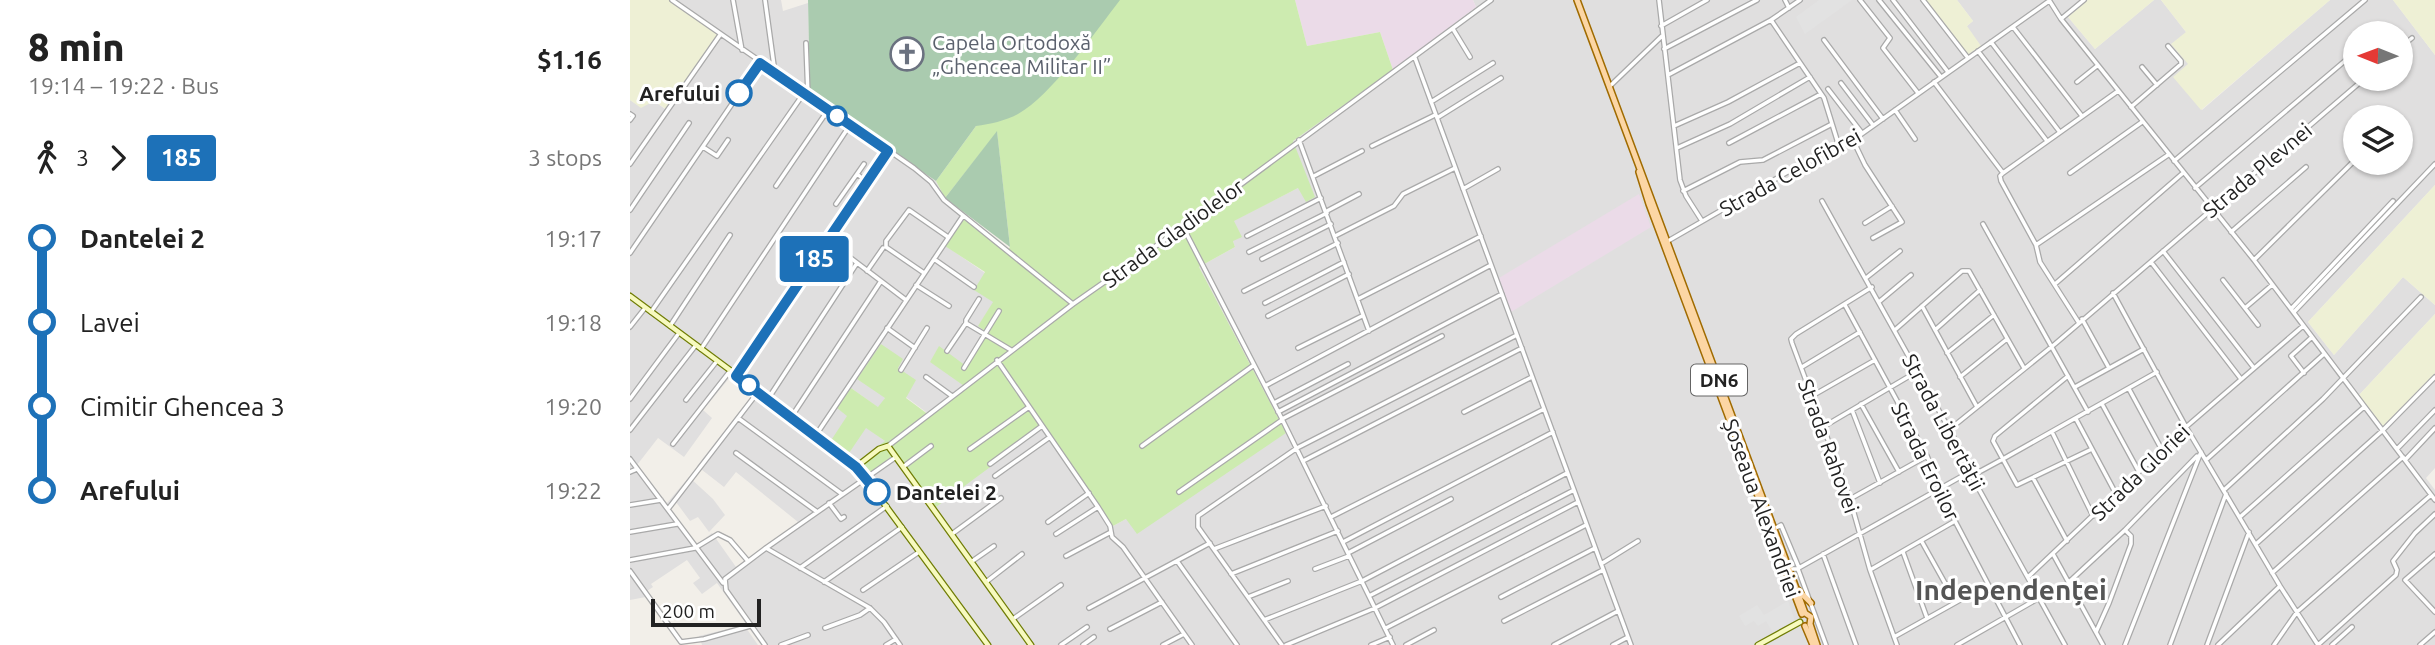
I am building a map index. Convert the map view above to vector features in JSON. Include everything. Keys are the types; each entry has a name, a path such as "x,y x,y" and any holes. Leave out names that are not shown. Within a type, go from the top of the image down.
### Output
{"main road":[{"name":"Șoseaua Alexandriei","path":"1577,0 1796,588 1803,614"},
{"name":"Șoseaua Alexandriei","path":"1638,165 1649,204 1803,614"},
{"path":"1796,588 1811,603"},
{"name":"DN6","path":"1803,614 1811,617 1805,624"},
{"name":"DN6","path":"1803,614 1805,624"},
{"name":"Șoseaua Alexandriei","path":"1805,624 1815,645"}],"street":[{"path":"672,0 925,176 944,200 1073,304"},
{"path":"681,0 682,7"},
{"path":"733,0 742,50"},
{"path":"765,0 775,73"},
{"name":"Strada Gladiolelor","path":"856,467 879,449 888,446 1073,304 1183,227 1491,0"},
{"path":"1659,0 1684,191 1702,221"},
{"path":"1661,26 1707,0"},
{"path":"1664,49 1757,0"},
{"path":"1785,0 1789,8"},
{"path":"1668,75 1771,20 1800,0"},
{"path":"1860,0 1890,38 1883,48 1918,93"},
{"path":"1880,0 1941,77"},
{"path":"1893,0 1948,72"},
{"path":"1923,0 1968,58"},
{"path":"2050,0 2061,19 2254,260 2435,499"},
{"name":"Strada Celofibrei","path":"1667,241 1838,144 1842,146 1853,140 2050,0"},
{"path":"2061,19 2084,0"},
{"path":"2174,161 2365,0"},
{"path":"1771,20 1821,94 1838,144"},
{"path":"2013,27 2082,116"},
{"path":"1453,29 1469,57"},
{"path":"630,164 720,35"},
{"path":"1609,87 1662,36"},
{"path":"1824,40 1883,118"},
{"path":"1991,42 2059,131"},
{"path":"651,312 806,94 806,43"},
{"path":"2131,107 2181,62 2168,46"},
{"path":"1978,51 2047,141"},
{"path":"1415,58 1630,645"},
{"path":"2195,188 2343,62"},
{"path":"630,253 760,63"},
{"path":"1431,102 1493,63"},
{"path":"1674,126 1728,102 1800,63"},
{"path":"2077,82 2098,65"},
{"path":"2142,67 2157,85"},
{"path":"1677,148 1730,124 1810,77"},
{"path":"1372,146 1436,116 1501,78"},
{"path":"1934,82 2003,173"},
{"path":"1841,83 1874,125"},
{"path":"1828,89 1862,133"},
{"path":"2109,368 2040,262 2036,245 2000,176 2118,90"},
{"name":"Strada Plevnei","path":"1950,429 2051,347 2350,91"},
{"path":"1729,143 1821,94"},
{"path":"776,186 828,110"},
{"path":"1895,110 1915,139"},
{"path":"2070,173 2143,122"},
{"path":"630,210 689,123"},
{"path":"1684,191 1740,162 1763,160 1832,124"},
{"path":"701,349 850,125"},
{"path":"1299,139 1370,331"},
{"path":"703,147 717,156 728,140"},
{"path":"1853,140 1865,165 1902,222 1873,238"},
{"path":"736,376 888,151"},
{"path":"1313,176 1362,151"},
{"path":"2036,245 2168,155"},
{"path":"836,204 864,164"},
{"path":"2292,310 2435,164"},
{"path":"2231,232 2306,167"},
{"path":"1335,236 1394,206 1403,194 1455,168"},
{"path":"1463,189 1497,169"},
{"path":"2254,260 2343,172"},
{"path":"2055,284 2183,173"},
{"path":"857,174 867,182"},
{"path":"1249,252 1359,194"},
{"path":"1247,236 1321,198"},
{"name":"Strada Libertății","path":"1822,201 1950,429 1967,461 1970,473 2065,645"},
{"path":"2292,310 2393,201"},
{"path":"1865,223 1892,206"},
{"path":"924,274 886,247 887,242 909,210 948,237"},
{"path":"816,435 964,215"},
{"path":"1262,259 1331,224"},
{"path":"1983,224 2088,412"},
{"path":"1183,227 1394,645"},
{"path":"670,326 730,235"},
{"path":"1358,300 1481,236"},
{"path":"827,240 906,300"},
{"path":"1244,291 1338,243"},
{"path":"867,271 883,248"},
{"path":"2163,250 2254,368"},
{"path":"1866,278 1899,251"},
{"path":"934,259 974,287"},
{"path":"2150,261 2241,379"},
{"path":"1265,303 1345,262"},
{"path":"768,399 857,263"},
{"path":"1265,386 1491,265"},
{"path":"1895,329 1965,270 1972,272 2024,368"},
{"path":"1268,316 1349,274"},
{"path":"1879,301 1911,275"},
{"path":"2223,280 2258,325"},
{"path":"792,416 881,281"},
{"path":"916,285 949,306"},
{"path":"2245,308 2272,285"},
{"name":"Strada Rahovei","path":"1872,288 1791,339 1850,499 1870,570 1897,645"},
{"path":"1935,330 1981,289"},
{"path":"2113,293 2186,427 2318,645 2396,575 2393,561 2415,533 2435,514"},
{"path":"1278,412 1502,294"},
{"path":"630,296 856,467 988,645"},
{"path":"2170,645 2225,492 2344,379 2421,297"},
{"path":"947,351 979,299"},
{"name":"Strada Eroilor","path":"1845,305 1927,456 1955,521 2020,645"},
{"path":"1922,306 1976,407"},
{"path":"630,327 645,308"},
{"path":"964,368 999,312"},
{"path":"1298,348 1363,315"},
{"path":"1947,354 1994,315"},
{"path":"966,323 1011,350"},
{"name":"Strada Gloriei","path":"2028,577 2186,427 2303,326"},
{"path":"887,328 915,348"},
{"path":"901,370 927,328"},
{"path":"1801,367 1860,332"},
{"path":"630,399 679,333"},
{"path":"1517,335 1297,449 1198,516 1198,527 1284,645 1375,608 1578,502"},
{"path":"1179,492 1282,420 1442,336"},
{"path":"2304,373 2291,356 2312,337"},
{"path":"1960,377 2008,339"},
{"path":"630,430 696,345"},
{"path":"1303,461 1522,348"},
{"path":"2075,387 2144,349"},
{"path":"2206,460 2325,354"},
{"path":"998,360 1109,524 1112,537 1123,547 1192,645"},
{"path":"1812,397 1875,360"},
{"path":"686,400 717,361"},
{"path":"1142,446 1254,365"},
{"path":"1274,403 1348,365"},
{"path":"673,444 730,371"},
{"path":"1823,427 1918,371"},
{"path":"1788,567 1798,568 1940,487 1970,473 1979,472 2157,372"},
{"path":"2068,376 1995,436 1993,441 2017,485 2092,449"},
{"path":"926,377 952,396"},
{"path":"1464,412 1532,377"},
{"path":"2256,544 2383,430 2435,377"},
{"path":"2129,389 2162,450"},
{"path":"667,510 758,392"},
{"path":"1861,404 1899,472"},
{"path":"2102,404 2139,472"},
{"path":"2240,517 2365,406"},
{"path":"971,449 1029,407"},
{"path":"1331,517 1544,409"},
{"path":"1852,410 1880,483"},
{"path":"2397,449 2435,410"},
{"path":"738,418 842,494"},
{"path":"2076,419 2116,494"},
{"path":"990,464 1042,426"},
{"path":"2273,573 2404,459 2435,428"},
{"path":"1343,542 1553,432"},
{"path":"2052,432 2094,516"},
{"path":"996,476 1050,438"},
{"path":"888,446 1031,645"},
{"path":"903,467 931,446"},
{"path":"2068,582 2125,530 2201,452"},
{"path":"2126,645 2201,452"},
{"path":"736,453 817,512"},
{"path":"1850,499 1927,456"},
{"path":"724,584 727,577 748,561 896,457"},
{"path":"630,459 719,581 724,584 765,645"},
{"path":"630,471 637,469"},
{"path":"1264,621 1362,581 1567,473"},
{"path":"2033,478 2067,541"},
{"path":"1369,596 1574,490"},
{"path":"1048,522 1089,493"},
{"path":"2274,645 2297,611 2431,495"},
{"path":"951,534 1001,498"},
{"path":"1315,569 1349,554 1451,499"},
{"path":"630,505 661,500"},
{"path":"830,503 841,519 844,517"},
{"path":"2222,506 2233,505"},
{"path":"800,568 887,506"},
{"path":"1214,549 1325,506"},
{"path":"1056,534 1098,507"},
{"path":"1870,570 1955,521"},
{"path":"630,532 677,524"},
{"path":"1385,628 1586,525"},
{"path":"1774,529 1781,525 1826,645"},
{"path":"824,582 902,527"},
{"path":"2095,632 2131,544 2131,536 2125,530"},
{"path":"1231,574 1338,531"},
{"path":"1066,556 1111,532"},
{"path":"2207,645 2249,532"},
{"path":"630,560 695,548 721,534 730,540 748,561"},
{"path":"1601,564 1638,541"},
{"path":"1922,542 1955,601"},
{"path":"1089,608 1210,543"},
{"path":"971,562 994,546"},
{"path":"766,548 870,608 900,645"},
{"path":"1501,597 1595,548"},
{"path":"863,590 920,551"},
{"path":"1903,552 1927,618"},
{"path":"986,582 1022,554"},
{"path":"1823,554 1856,645"},
{"path":"2053,554 2103,645"},
{"path":"2435,554 2406,580 2435,612"},
{"path":"1176,561 1237,645"},
{"path":"1504,621 1603,570"},
{"path":"630,571 681,642 704,639 751,626"},
{"path":"1247,597 1288,581"},
{"path":"1894,637 1987,584"},
{"path":"1013,619 1061,585"},
{"path":"2218,645 2280,586"},
{"path":"1957,645 2039,598"},
{"path":"1110,629 1162,602"},
{"path":"825,628 860,615 870,608"},
{"path":"1554,645 1618,611"},
{"path":"1758,645 1805,624"},
{"path":"1061,645 1087,627"},
{"path":"2332,645 2352,627"},
{"path":"1406,645 1434,630"},
{"path":"2420,645 2435,632"},
{"path":"1163,645 1184,634"},
{"path":"781,645 808,635"},
{"path":"1612,645 1628,637"},
{"path":"1083,645 1094,638"},
{"path":"1371,645 1390,638"},
{"path":"704,639 706,645"},
{"path":"886,645 897,639"}],"shaded area":[{"path":"669,0 781,0 783,11 808,3 810,96 936,181 945,198 968,215 946,246 985,273 993,302 988,333 966,366 930,361 968,388 930,415 906,397 897,368 881,344 885,398 879,408 851,388 866,427 885,441 897,455 1043,428 1113,526 1286,433 1199,267 1235,247 1233,221 1298,188 1293,141 1476,7 1473,0 1926,0 1967,55 1967,26 1973,21 1957,0 2088,0 2068,17 2095,49 2154,0 2161,0 2186,32 2188,64 2202,110 2330,0 2393,0 2409,21 2343,21 2343,91 2413,91 2413,26 2435,55 2435,185 2308,322 2334,355 2403,277 2435,305 2435,314 2359,395 2383,425 2435,373 2435,468 2426,478 2435,490 2435,645 761,645 717,583 702,594 693,583 700,578 687,560 651,584 653,587 647,591 651,596 630,600 630,100 641,107 654,101 665,109 718,36","holes":["731,376 754,393 697,466 724,487 736,472 798,522 736,567 712,533 696,545 669,510 676,502 690,521 698,517 709,532 725,515 713,499 689,477 667,503 637,465 658,438 684,457 712,418 703,410"]},
{"path":"1295,0 1473,0 1476,7 1393,70 1380,32 1307,46"},
{"path":"1819,0 1852,0 1805,34 1796,17"},
{"path":"1639,194 1651,227 1511,312 1499,278"},
{"path":"1788,601 1795,621 1774,634 1766,621 1758,626 1754,621 1745,626 1739,616 1757,605 1764,615"},
{"path":"744,625 758,645 702,645 699,636"}],"green space":[{"path":"630,0 669,0 718,35 666,109 654,101 641,108 630,100"},
{"path":"808,0 1120,0 1044,93 1018,114 976,126 936,181 810,96"},
{"path":"994,0 1295,0 1307,46 1380,32 1393,70 1293,141 1315,197 1306,202 1298,188 1234,221 1242,237 1233,241 1235,247 1199,267 1286,433 1137,534 1126,519 1113,526 1043,428 936,507 897,455 861,478 851,466 885,441 866,428 847,456 830,442 847,416 837,408 851,388 878,407 885,398 857,379 881,344 903,359 898,368 916,380 906,398 929,415 967,388 930,362 939,346 966,366 988,333 978,326 993,302 974,290 985,272 945,246 965,218 1007,251 1010,247 997,132 945,198 936,181 976,126"},
{"path":"1926,0 1957,0 1973,21 1967,26 1981,46 1967,55"},
{"path":"2088,0 2154,0 2095,49 2068,17"},
{"path":"2161,0 2330,0 2201,110 2173,77 2188,64 2171,44 2186,32"},
{"path":"2393,0 2435,0 2435,55 2413,26 2413,21 2409,21"},
{"path":"997,131 1010,247 945,198"},
{"path":"2435,185 2435,305 2403,277 2334,355 2308,322"},
{"path":"2435,314 2435,373 2383,426 2359,395"}],"bus line":[{"name":"185","path":"739,93 760,63 888,151 736,376 856,467 877,492"}],"place":[{"name":"Capela Ortodoxă „Ghencea Militar II”","path":"907,54"},
{"name":"Arefului","path":"739,93"},
{"name":"Dantelei 2","path":"877,492"}],"district":[{"name":"Independenței","path":"2011,589"}]}
